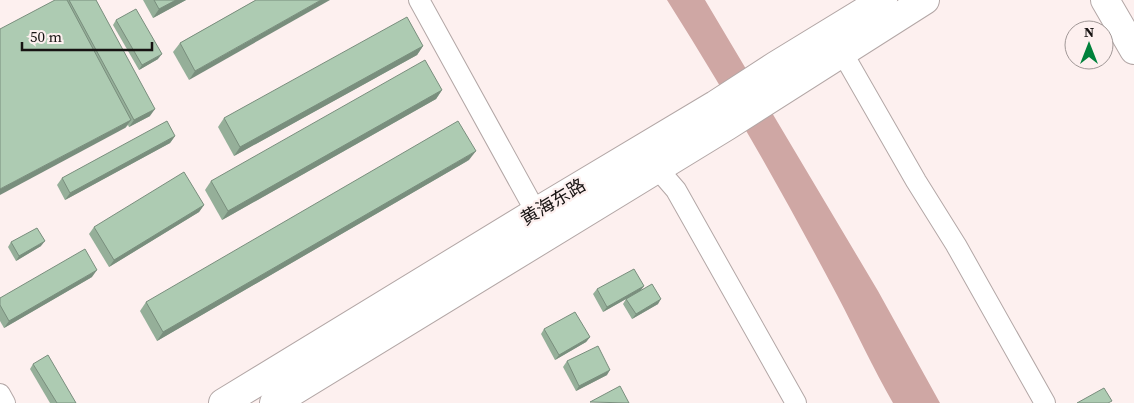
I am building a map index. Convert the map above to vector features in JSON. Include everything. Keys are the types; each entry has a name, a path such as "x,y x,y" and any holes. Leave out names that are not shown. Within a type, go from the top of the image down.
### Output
{"street":[{"path":"419,0 536,212"},
{"name":"黄海东路","path":"223,403 536,212 721,115 781,77 883,0"},
{"name":"黄海东路","path":"781,77 842,52 925,0"},
{"path":"1105,0 1134,50"},
{"path":"842,52 916,181 956,245 1045,403"},
{"name":"黄海东路","path":"274,403 657,168 721,115"},
{"path":"657,168 676,190 796,403"},
{"path":"0,394 5,403"}],"shaded area":[{"path":"667,0 705,0 878,291 940,403 893,403 776,183 734,109"}],"building":[{"path":"55,0 67,0 131,120 0,189 0,29"},
{"path":"69,0 96,0 155,109 134,120"},
{"path":"154,0 176,0 159,9"},
{"path":"256,0 321,0 195,71 180,43"},
{"path":"136,9 162,54 142,65 116,20"},
{"path":"407,17 423,46 240,147 224,118"},
{"path":"425,60 442,90 228,211 211,181"},
{"path":"167,121 175,136 70,193 62,178"},
{"path":"458,121 476,151 163,332 146,302"},
{"path":"184,172 204,205 114,260 94,227"},
{"path":"37,228 45,241 19,256 11,242"},
{"path":"85,249 97,270 9,321 0,305 0,298"},
{"path":"634,269 644,286 607,307 597,289"},
{"path":"652,284 661,299 636,314 626,299"},
{"path":"575,312 590,337 559,355 544,329"},
{"path":"598,346 610,370 579,386 567,361"},
{"path":"48,355 76,403 57,403 33,364"},
{"path":"620,386 629,403 590,402"},
{"path":"1104,388 1112,401 1108,403 1077,403"}]}
